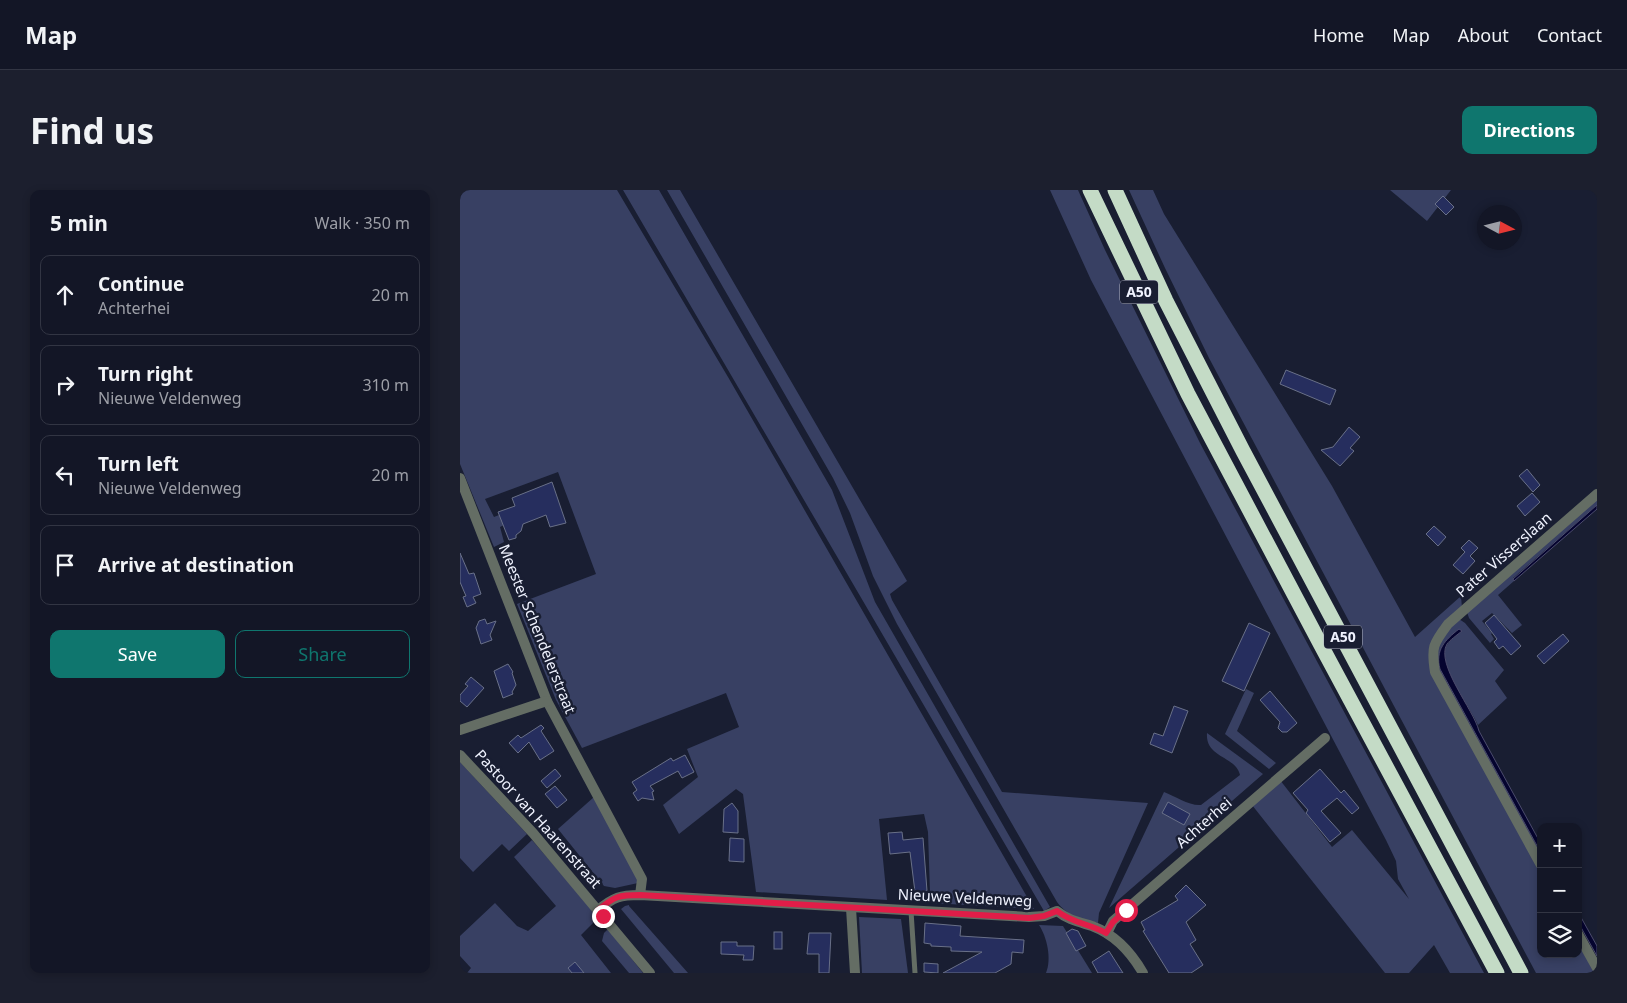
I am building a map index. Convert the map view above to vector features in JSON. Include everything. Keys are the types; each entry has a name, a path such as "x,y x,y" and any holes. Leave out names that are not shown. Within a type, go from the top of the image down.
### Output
{"highway":[{"name":"A50","path":"1090,190 1188,394 1498,973"},
{"name":"A50","path":"1115,190 1166,301 1243,451 1521,973"}],"street":[{"name":"Meester Schendelerstraat","path":"460,478 548,702 642,879 640,895"},
{"name":"Pater Visserslaan","path":"1537,858 1435,672 1432,656 1434,642 1448,624 1597,494"},
{"path":"460,730 548,702"},
{"name":"Achterhei","path":"1106,933 1113,922 1325,738"},
{"name":"Pastoor van Haarenstraat","path":"460,755 533,832 650,973"},
{"name":"Nieuwe Veldenweg","path":"598,910 620,895 640,895 1029,918 1044,916 1057,911 1071,921 1106,933 1124,945 1143,973"},
{"path":"851,908 855,973"},
{"path":"1582,941 1597,968"}],"lane":[{"path":"911,911 914,973"}],"shaded area":[{"path":"460,190 617,190 728,377 1034,909 932,903 928,832 924,814 879,819 887,900 756,892 743,794 736,789 679,834 663,805 698,777 687,749 739,727 726,693 582,748 556,700 517,604 596,574 558,472 485,499 494,517 504,513 508,523 500,527 504,542 494,547 460,464"},
{"path":"623,190 659,190 832,490 875,602 1050,907 1044,911"},
{"path":"667,190 680,190 907,581 890,594 892,600 1002,792 1148,803 1099,913 1098,923 1070,914 1057,902 897,624 873,576 850,513 833,478"},
{"path":"1050,190 1078,190 1105,250 1200,443 1484,973 1450,973 1434,945 1409,973 1385,973 1252,805 1280,780 1332,847 1352,830 1409,899 1398,879 1396,861 1386,840 1091,280"},
{"path":"1129,190 1153,190 1164,214 1332,486 1415,637 1461,596 1462,608 1440,627 1431,671 1537,866 1537,958 1582,958 1582,948 1596,973 1536,973 1209,358"},
{"path":"1390,190 1451,190 1427,221"},
{"path":"1597,498 1597,505 1513,578 1514,581 1498,595 1522,625 1512,633 1492,613 1482,621 1492,633 1494,639 1490,643 1469,618 1467,612"},
{"path":"1597,505 1597,509 1514,581 1513,579"},
{"path":"1459,619 1465,623 1504,670 1495,681 1507,698 1478,725 1455,685 1446,663 1445,653 1447,645 1461,631 1447,641 1441,649 1444,677 1537,846 1537,852 1439,673 1437,664 1438,649 1447,632"},
{"path":"1459,629 1462,631 1447,644 1445,653 1446,663 1479,731 1537,837 1537,846 1440,669 1440,651 1449,637"},
{"path":"1246,689 1254,693 1237,731 1276,763 1269,769 1225,734"},
{"path":"1207,733 1263,774 1109,908 1164,792 1187,802 1201,805 1240,775 1233,764 1211,747"},
{"path":"460,762 527,834 509,851 502,844 473,872 460,858"},
{"path":"594,797 638,874 638,883 615,888 604,886 558,829"},
{"path":"532,840 595,913 594,922 581,935 611,973 467,973 471,968 460,956 460,936 495,903 517,926 528,931 556,906 514,857"},
{"path":"629,905 688,973 674,973 621,909"},
{"path":"859,917 901,919 908,973 862,973"},
{"path":"1582,919 1597,946 1597,956 1582,929"},
{"path":"1039,925 1063,926 1092,973 1046,973 1049,961 1048,948"},
{"path":"608,929 643,973 629,973 602,941 604,933"}],"building":[{"path":"1443,196 1454,207 1446,215 1435,204"},
{"path":"1286,370 1336,390 1330,405 1280,384"},
{"path":"1349,427 1360,437 1350,448 1354,451 1340,466 1321,450 1333,447"},
{"path":"1527,469 1540,485 1533,492 1519,476"},
{"path":"552,482 566,523 550,527 546,515 523,524 516,538 509,540 498,512 515,506 512,498"},
{"path":"1532,493 1540,502 1525,516 1517,506"},
{"path":"1434,526 1446,537 1438,546 1426,534"},
{"path":"1469,540 1478,548 1470,556 1475,561 1463,574 1453,565 1465,552 1461,548"},
{"path":"460,553 469,574 474,573 481,594 473,597 476,603 467,607 463,597 466,596 460,582"},
{"path":"1494,615 1521,646 1511,655 1503,646 1499,649 1494,642 1497,639 1485,623"},
{"path":"485,619 487,624 496,621 490,635 492,640 481,644 476,628 479,621"},
{"path":"1249,623 1270,633 1244,691 1222,681"},
{"path":"1563,634 1569,641 1544,664 1537,656"},
{"path":"508,664 513,672 516,685 512,692 513,694 503,698 494,671"},
{"path":"471,677 484,688 467,707 460,701 460,695 468,686 465,684"},
{"path":"1270,691 1297,723 1287,732 1282,732 1278,728 1280,722 1260,700"},
{"path":"1174,706 1188,711 1172,753 1150,744 1154,733 1163,736"},
{"path":"541,725 544,728 541,731 554,751 540,760 529,742 518,753 509,743 518,735 521,738"},
{"path":"685,755 694,772 682,778 678,771 650,786 654,791 652,792 654,800 642,798 638,801 633,793 637,790 632,782 671,758 673,761"},
{"path":"555,769 561,776 547,788 541,781"},
{"path":"1320,769 1341,793 1344,790 1359,808 1352,814 1337,798 1321,811 1341,833 1330,842 1306,813 1308,810 1293,793"},
{"path":"555,786 567,800 557,808 545,794"},
{"path":"1168,802 1190,814 1184,825 1162,813"},
{"path":"732,803 738,811 738,833 723,832 724,809"},
{"path":"902,832 903,840 923,838 927,891 915,892 910,852 890,854 888,833"},
{"path":"730,838 744,839 744,862 729,861"},
{"path":"1186,885 1206,905 1186,922 1196,940 1190,944 1203,965 1191,973 1169,973 1143,931 1145,930 1141,922 1178,900 1175,896"},
{"path":"925,923 961,926 960,936 1024,940 1023,953 1012,952 1011,964 995,973 943,973 982,952 951,951 951,947 931,946 931,944 924,943"},
{"path":"1072,929 1078,931 1086,946 1076,951 1066,933"},
{"path":"774,932 782,932 782,949 774,949"},
{"path":"809,933 831,933 829,973 819,973 819,954 807,954"},
{"path":"721,942 737,942 737,946 754,946 753,960 743,960 744,955 721,954"},
{"path":"1109,951 1123,973 1098,973 1092,962"},
{"path":"575,962 584,973 572,973 568,968"},
{"path":"924,963 938,964 938,973 924,972"}],"route":[{"path":"603,916 598,910 612,899 620,895 640,895 1029,918 1044,916 1057,911 1071,921 1098,928 1106,933 1113,922 1126,910"}]}
